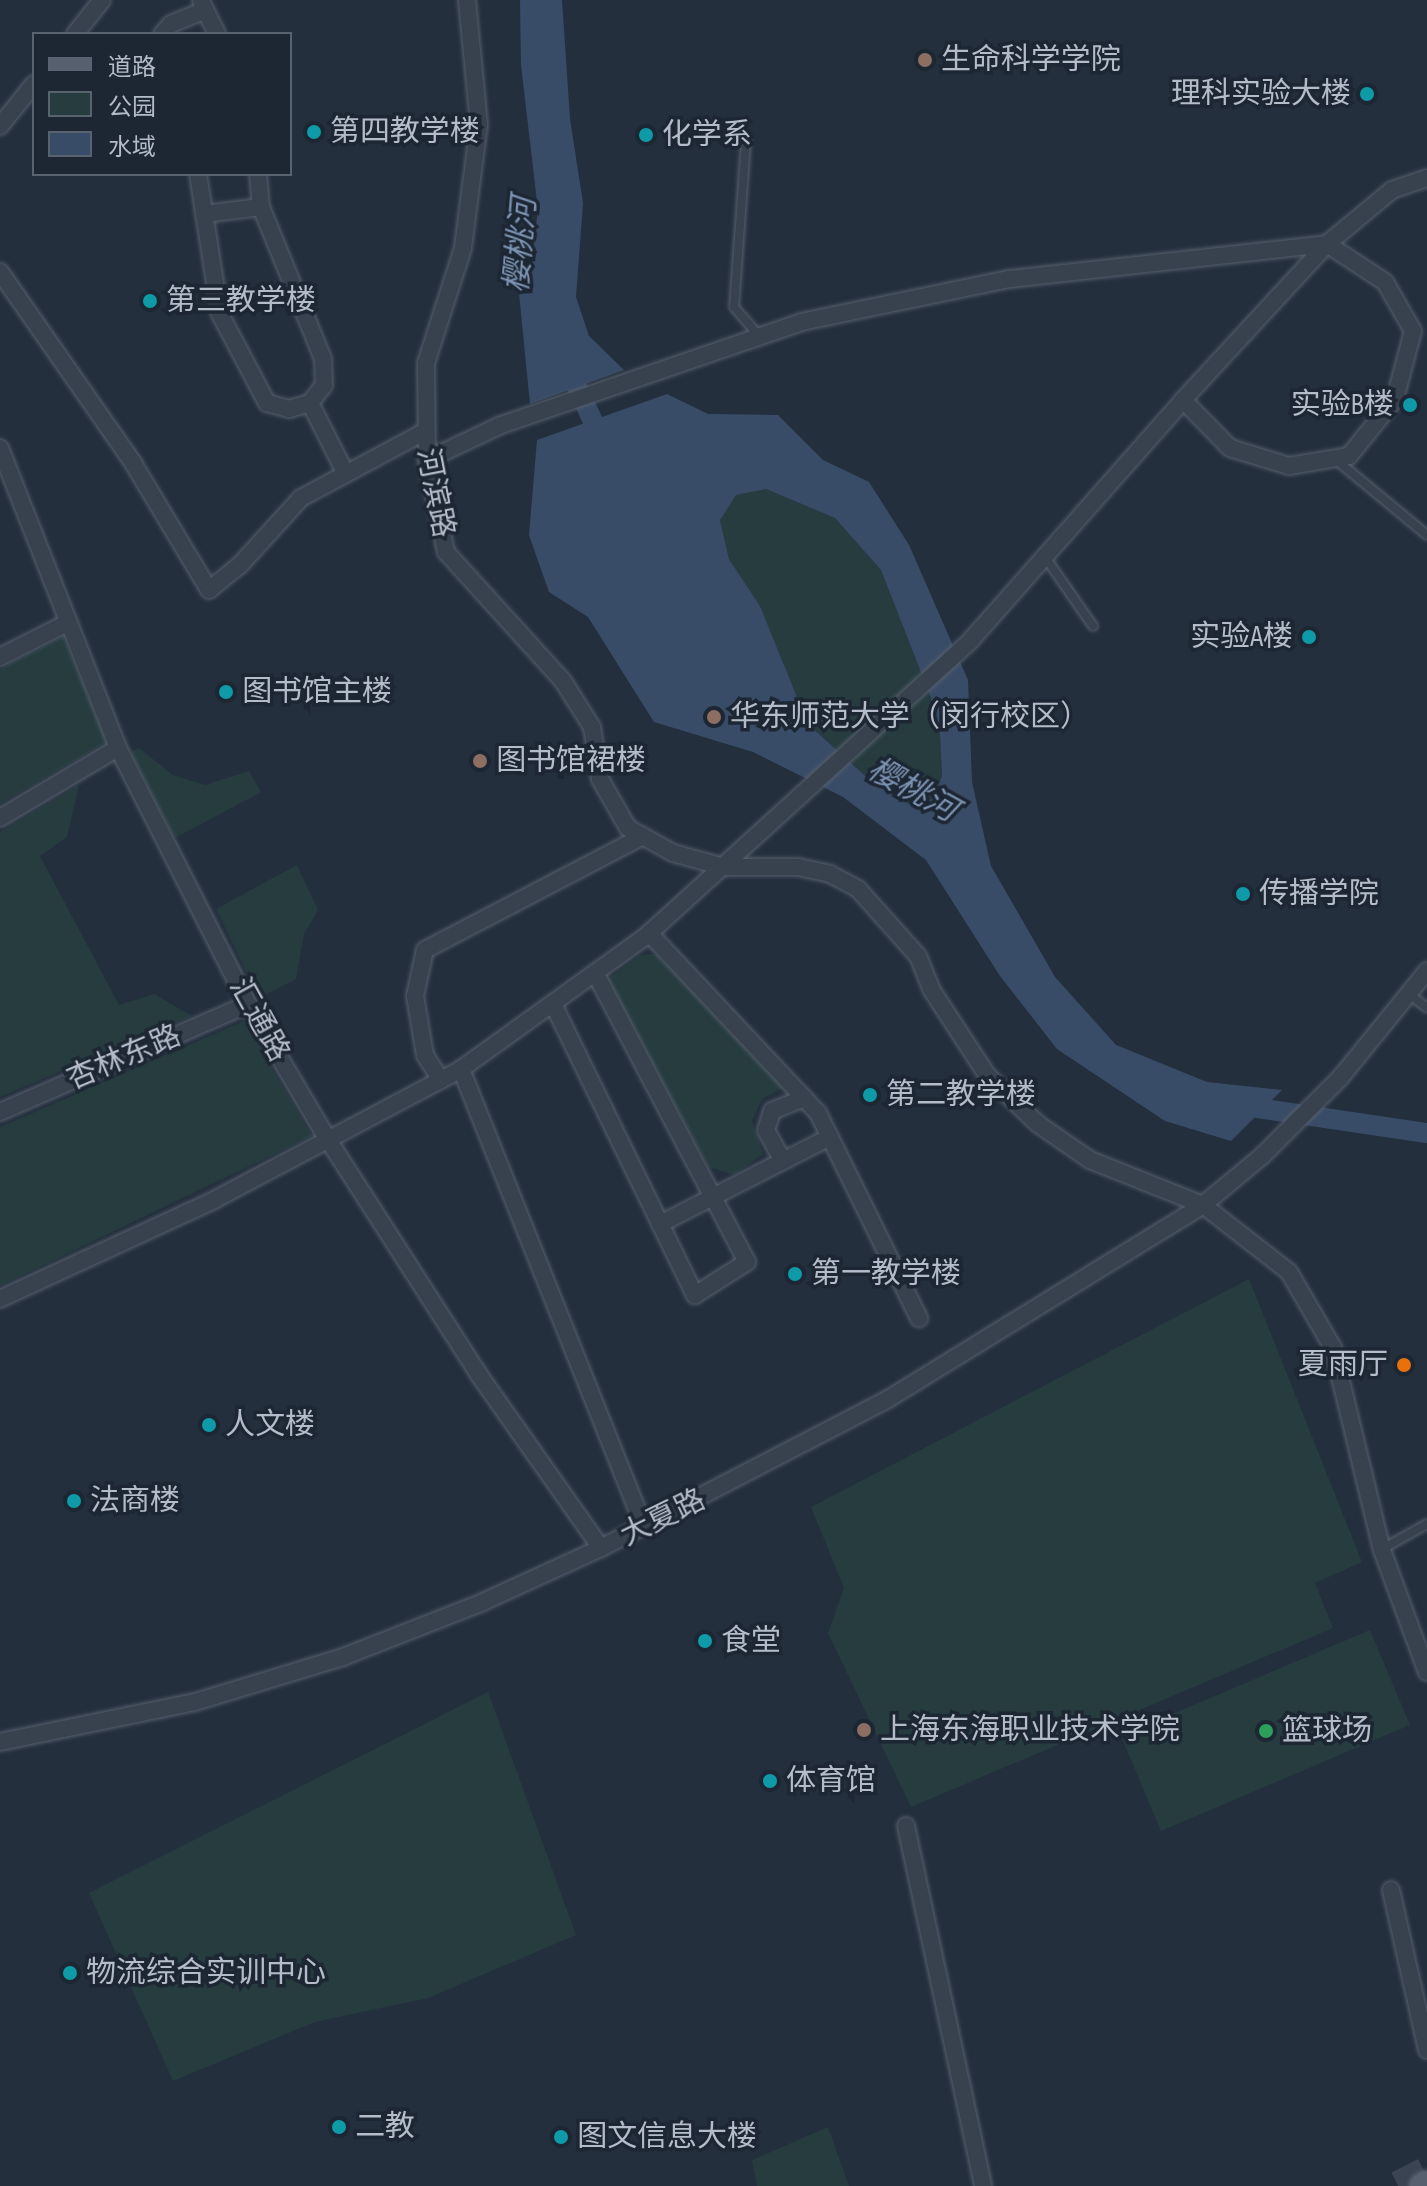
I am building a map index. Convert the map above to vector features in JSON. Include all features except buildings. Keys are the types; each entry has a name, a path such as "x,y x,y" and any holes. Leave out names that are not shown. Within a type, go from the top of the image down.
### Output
{"street":[{"path":"77,32 102,0"},
{"name":"河滨路","path":"467,0 479,124 463,248 426,363 424,432 446,552 563,681 592,727 600,779 628,828 673,853 724,867 798,867 830,874 858,889 918,956 931,989 987,1075 1038,1124 1090,1160 1203,1205 1289,1272 1313,1308 1344,1386 1354,1451 1382,1550 1427,1672"},
{"path":"164,32 171,24 203,5 216,32"},
{"path":"0,126 32,86"},
{"path":"198,176 220,314 267,403 289,409 310,403 324,385 323,359 261,207 258,176"},
{"path":"0,1299 214,1200 461,1069 649,933 971,640 1183,400 1327,244 1392,190 1427,178"},
{"path":"204,214 261,207"},
{"path":"427,460 499,426 802,322 1009,279 1327,244 1385,282 1413,331 1395,399 1349,456 1289,466 1230,448 1183,400"},
{"path":"0,272 124,450 209,590 240,565 301,498 424,432"},
{"path":"310,403 345,472"},
{"name":"汇通路","path":"0,448 118,748 248,1004 327,1138 479,1375 601,1548"},
{"path":"0,657 67,623"},
{"path":"0,818 118,748"},
{"path":"441,1080 425,1055 415,996 425,950 643,836"},
{"path":"649,933 804,1098 830,1137 919,1318"},
{"name":"大夏路","path":"0,1742 195,1702 343,1657 483,1602 601,1548 888,1399 1203,1205 1263,1155 1340,1078 1427,971"},
{"path":"553,1004 695,1295 747,1262 595,973"},
{"name":"杏林东路","path":"0,1112 248,1004"},
{"path":"461,1069 644,1527"},
{"path":"783,1161 766,1130 772,1111 804,1098"},
{"path":"660,1224 830,1137"},
{"path":"906,1826 983,2186"},
{"path":"1391,1890 1427,2050"}],"lane":[{"path":"746,141 734,307 759,336"},
{"path":"1334,459 1427,535"},
{"path":"1045,557 1093,626"},
{"path":"1410,995 1427,1008"},
{"path":"1382,1550 1427,1524"}],"green space":[{"path":"766,489 835,518 881,570 931,698 940,735 942,776 933,799 909,804 873,783 808,724 760,606 729,559 720,520 736,495"},
{"path":"63,636 107,742 0,804 0,669"},
{"path":"139,748 173,775 205,785 249,771 261,792 175,838 131,752"},
{"path":"79,785 67,837 40,856 119,1005 154,994 192,1016 0,1097 0,832"},
{"path":"297,865 318,910 304,934 296,979 259,998 216,909"},
{"path":"656,954 783,1088 762,1099 752,1121 763,1154 734,1175 709,1167 608,979 640,955"},
{"path":"244,1021 312,1136 0,1286 0,1127"},
{"path":"1249,1279 1362,1562 1315,1583 1333,1628 911,1807 828,1633 844,1588 811,1507"},
{"name":"篮球场","path":"1370,1630 1410,1725 1161,1831 1121,1736"},
{"path":"488,1692 576,1935 428,1998 315,2022 173,2081 89,1893"},
{"path":"828,2127 849,2186 757,2186 752,2160"}],"water":[{"path":"520,0 562,0 570,119 583,203 576,297 589,336 624,370 530,404 519,293 532,258 538,210 521,65"},
{"path":"667,394 708,414 778,415 823,460 869,482 909,545 968,680 972,782 991,866 1055,977 1116,1045 1207,1082 1282,1090 1231,1141 1165,1121 1057,1049 1000,976 926,860 843,797 753,752 654,722 588,617 549,592 529,535 537,440","holes":["766,489 835,518 881,570 931,698 940,735 942,776 933,799 909,804 873,783 808,724 760,606 729,559 720,520 736,495"]}],"waterway":[{"name":"樱桃河","path":"566,363 603,443"},
{"name":"樱桃河","path":"1237,1105 1427,1133"}],"tunnel":[{"path":"1398,2186 1427,2171"}],"place":[{"name":"生命科学学院","path":"925,60"},
{"name":"理科实验大楼","path":"1367,94"},
{"name":"第四教学楼","path":"314,132"},
{"name":"化学系","path":"646,135"},
{"name":"第三教学楼","path":"150,301"},
{"name":"实验B楼","path":"1410,405"},
{"name":"实验A楼","path":"1309,637"},
{"name":"图书馆主楼","path":"226,692"},
{"name":"华东师范大学（闵行校区）","path":"714,717"},
{"name":"图书馆裙楼","path":"480,761"},
{"name":"传播学院","path":"1243,894"},
{"name":"第二教学楼","path":"870,1095"},
{"name":"第一教学楼","path":"795,1274"},
{"name":"夏雨厅","path":"1404,1365"},
{"name":"人文楼","path":"209,1425"},
{"name":"法商楼","path":"74,1501"},
{"name":"食堂","path":"705,1641"},
{"name":"上海东海职业技术学院","path":"864,1730"},
{"name":"篮球场","path":"1266,1731"},
{"name":"体育馆","path":"770,1781"},
{"name":"物流综合实训中心","path":"70,1973"},
{"name":"二教","path":"339,2127"},
{"name":"图文信息大楼","path":"561,2137"}]}
